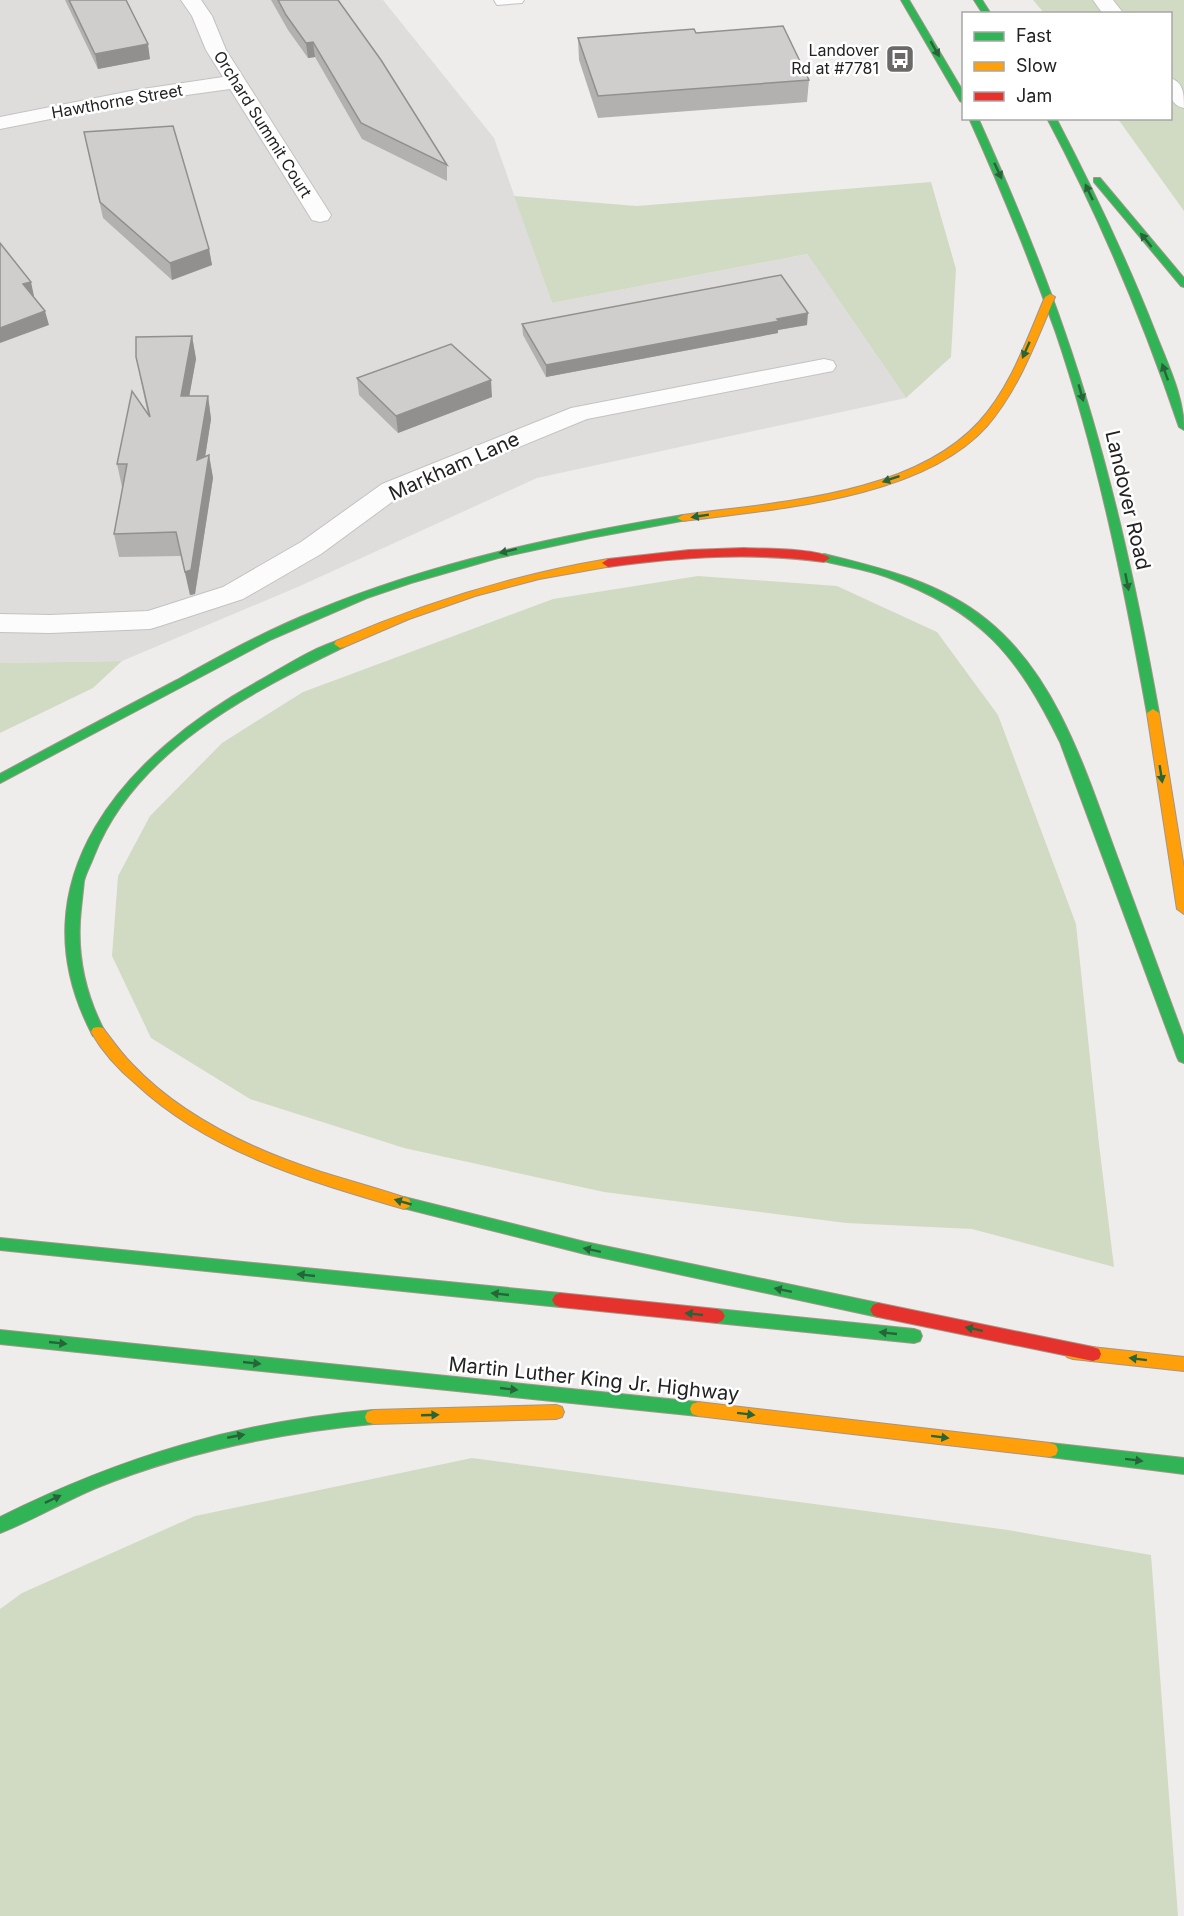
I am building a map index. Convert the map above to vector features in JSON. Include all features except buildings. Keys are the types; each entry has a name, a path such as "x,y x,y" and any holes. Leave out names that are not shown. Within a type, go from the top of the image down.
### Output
{"main road":[{"path":"905,0 962,99"},
{"name":"Landover Road","path":"974,120 1010,197 1050,297 1077,380 1114,513 1141,650 1184,909"},
{"path":"1052,120 1116,251 1162,364 1184,427"},
{"path":"1060,134 1184,284"},
{"path":"0,779 273,634 337,606 398,584 504,552 553,541 826,496 914,471 966,442 996,411 1008,390 1050,297"},
{"path":"1093,1354 634,1259 458,1218 315,1177 234,1145 196,1125 141,1085 116,1059 98,1033 84,1004 74,973 70,916 75,883 100,822 120,795 170,744 231,702 350,639 442,603 491,589 642,559 731,552 770,553 846,562 886,572 920,584 951,600 981,620 1028,668 1048,699 1070,747 1184,1057"},
{"path":"0,1244 926,1337"},
{"name":"Martin Luther King Jr. Highway","path":"0,1337 688,1408 1184,1466"},
{"path":"950,1339 1184,1364"},
{"path":"0,1525 86,1484 153,1459 228,1437 304,1424 370,1417 688,1408"}],"street":[{"name":"Orchard Summit Court","path":"191,0 202,16 216,50 235,82 320,215"},
{"path":"1103,0 1112,12"},
{"name":"Hawthorne Street","path":"0,123 136,96 235,82"},
{"path":"1172,87 1184,102"},
{"name":"Markham Lane","path":"0,623 50,624 150,620 233,593 310,548 391,490 580,413 824,366"}],"lane":[{"path":"501,0 502,2 517,0"}],"shaded area":[{"path":"0,0 383,0 494,138 552,303 807,254 906,398 537,478 300,586 122,661 0,663"}],"green space":[{"path":"1033,0 1184,0 1184,211 1119,120 1172,120 1172,12 1043,12"},
{"path":"931,182 956,269 951,357 906,398 807,254 552,303 514,196 637,206"},
{"path":"698,576 837,586 937,632 998,715 1076,924 1114,1267 972,1229 846,1223 604,1192 404,1148 250,1099 151,1038 112,956 118,876 150,816 222,743 303,692 553,599"},
{"path":"122,661 93,688 0,733 0,663"},
{"path":"472,1458 1008,1530 1151,1555 1178,1916 0,1916 0,1609 22,1593 195,1516"}],"traffic: fast":[{"path":"905,0 962,98"},
{"path":"978,0 986,12"},
{"path":"974,120 1035,262 1084,409 1123,559 1153,713"},
{"path":"1052,120 1090,193 1125,270 1171,387 1184,427"},
{"path":"1097,180 1184,284"},
{"path":"0,779 266,637 363,596 407,580 543,544 683,518"},
{"path":"824,558 889,574 941,595 983,623 1016,656 1043,696 1088,794 1184,1057"},
{"path":"98,1032 86,1008 78,984 72,932 78,880 97,833 125,791 161,754 203,720 248,691 340,644"},
{"path":"404,1203 585,1248 878,1310"},
{"path":"0,1244 560,1300"},
{"path":"717,1316 914,1336"},
{"path":"0,1337 698,1409"},
{"path":"0,1525 89,1484 181,1451 275,1429 324,1421 373,1417"},
{"path":"1050,1450 1184,1466"}],"traffic: slow":[{"path":"683,518 800,502 842,493 883,482 921,468 955,449 982,425 1003,396 1021,364 1050,297"},
{"path":"340,644 405,617 471,594 539,576 608,563"},
{"path":"1153,713 1184,909"},
{"path":"98,1032 127,1068 160,1098 196,1123 234,1144 275,1162 404,1203"},
{"path":"1073,1352 1184,1364"},
{"path":"698,1409 1050,1450"},
{"path":"373,1417 556,1412"}],"traffic: jam":[{"path":"608,563 716,552 771,552 824,558"},
{"path":"560,1300 717,1316"},
{"path":"878,1310 1093,1354"}],"place":[{"name":"Landover Rd at #7781","path":"900,59"}]}
